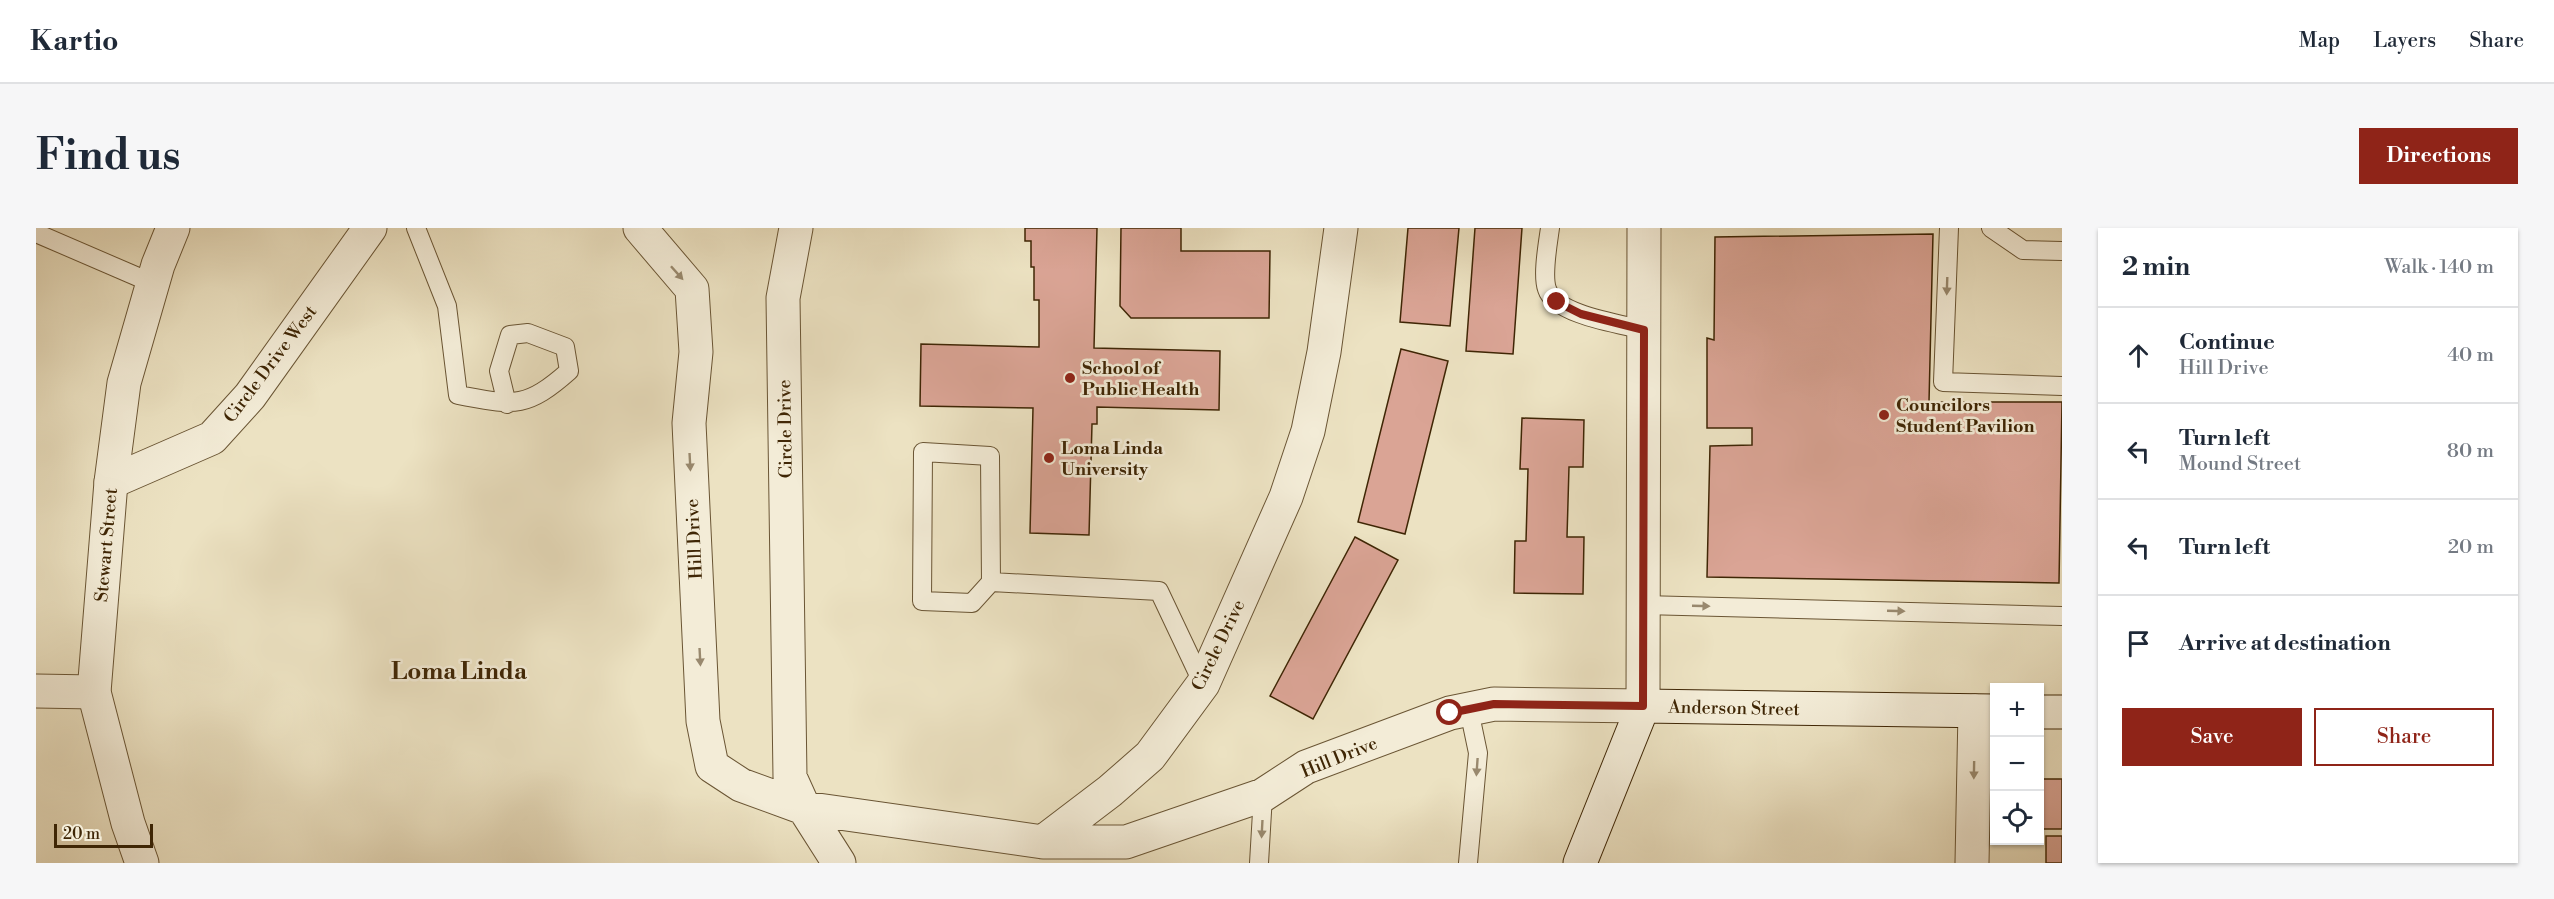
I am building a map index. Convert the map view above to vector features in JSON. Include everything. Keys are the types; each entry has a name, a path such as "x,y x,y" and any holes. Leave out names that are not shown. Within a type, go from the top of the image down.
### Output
{"street":[{"name":"Stewart Street","path":"142,863 128,823 94,692 111,482 124,383 152,283 173,228"},
{"name":"Circle Drive West","path":"111,482 212,438 250,396 370,228"},
{"name":"Hill Drive","path":"640,228 692,290 696,352 689,434 703,722 712,766 741,785 804,808"},
{"name":"Circle Drive","path":"796,228 783,298 790,777 804,808 839,863"},
{"name":"Circle Drive","path":"1043,842 1110,791 1150,756 1203,684 1286,497 1308,431 1324,352 1341,228"},
{"path":"1643,706 1644,228"},
{"path":"36,691 94,692"},
{"name":"Hill Drive","path":"1043,842 1126,842 1263,795 1306,767 1450,713 1494,704 1643,706"},
{"name":"Anderson Street","path":"1580,863 1643,706 1985,711"},
{"path":"1972,863 1985,711"},
{"path":"2044,712 2062,712"},
{"path":"804,808 1043,842"}],"lane":[{"path":"416,228 447,306 458,395 507,404 542,395 569,372 565,346 528,333 510,335 500,371 507,404"},
{"path":"1550,228 1547,289 1557,302 1581,314 1644,330"},
{"path":"1949,228 1944,382 2062,386"},
{"path":"1991,228 2023,250 2062,251"},
{"path":"36,233 152,283"},
{"path":"923,452 990,456 991,582 972,603 922,601 923,452"},
{"path":"991,582 1159,591 1203,684"},
{"path":"1643,604 2062,616"},
{"path":"1468,863 1478,753 1469,710"},
{"path":"1258,863 1263,795"}],"building":[{"name":"School of Public Health","path":"1025,228 1097,228 1094,348 1220,351 1219,410 1097,407 1097,424 1092,424 1089,535 1030,533 1033,408 920,406 921,344 1039,347 1039,300 1034,300 1031,241 1025,241"},
{"path":"1121,228 1181,228 1181,251 1270,251 1269,318 1131,318 1120,306"},
{"path":"1408,228 1459,228 1450,326 1400,322"},
{"path":"1475,228 1522,228 1513,354 1466,351"},
{"name":"Councilors Student Pavilion","path":"1933,234 1929,402 2062,402 2059,583 1707,577 1710,446 1752,445 1752,428 1707,428 1707,338 1714,340 1715,237"},
{"path":"1401,349 1448,361 1405,534 1358,522"},
{"path":"1522,418 1584,420 1583,467 1569,467 1567,537 1584,537 1583,594 1514,593 1515,541 1526,541 1528,469 1520,469"},
{"path":"1355,537 1398,560 1313,719 1270,696"},
{"path":"2044,779 2062,779 2062,829 2044,829"},
{"path":"2046,836 2062,836 2062,863 2046,863"}],"place":[{"name":"School of Public Health","path":"1070,378"},
{"name":"Councilors Student Pavilion","path":"1884,415"},
{"name":"Loma Linda University","path":"1049,458"}],"district":[{"name":"Loma Linda","path":"459,671"}],"route":[{"path":"1450,713 1494,704 1643,706 1644,330 1581,314 1557,302"}]}
